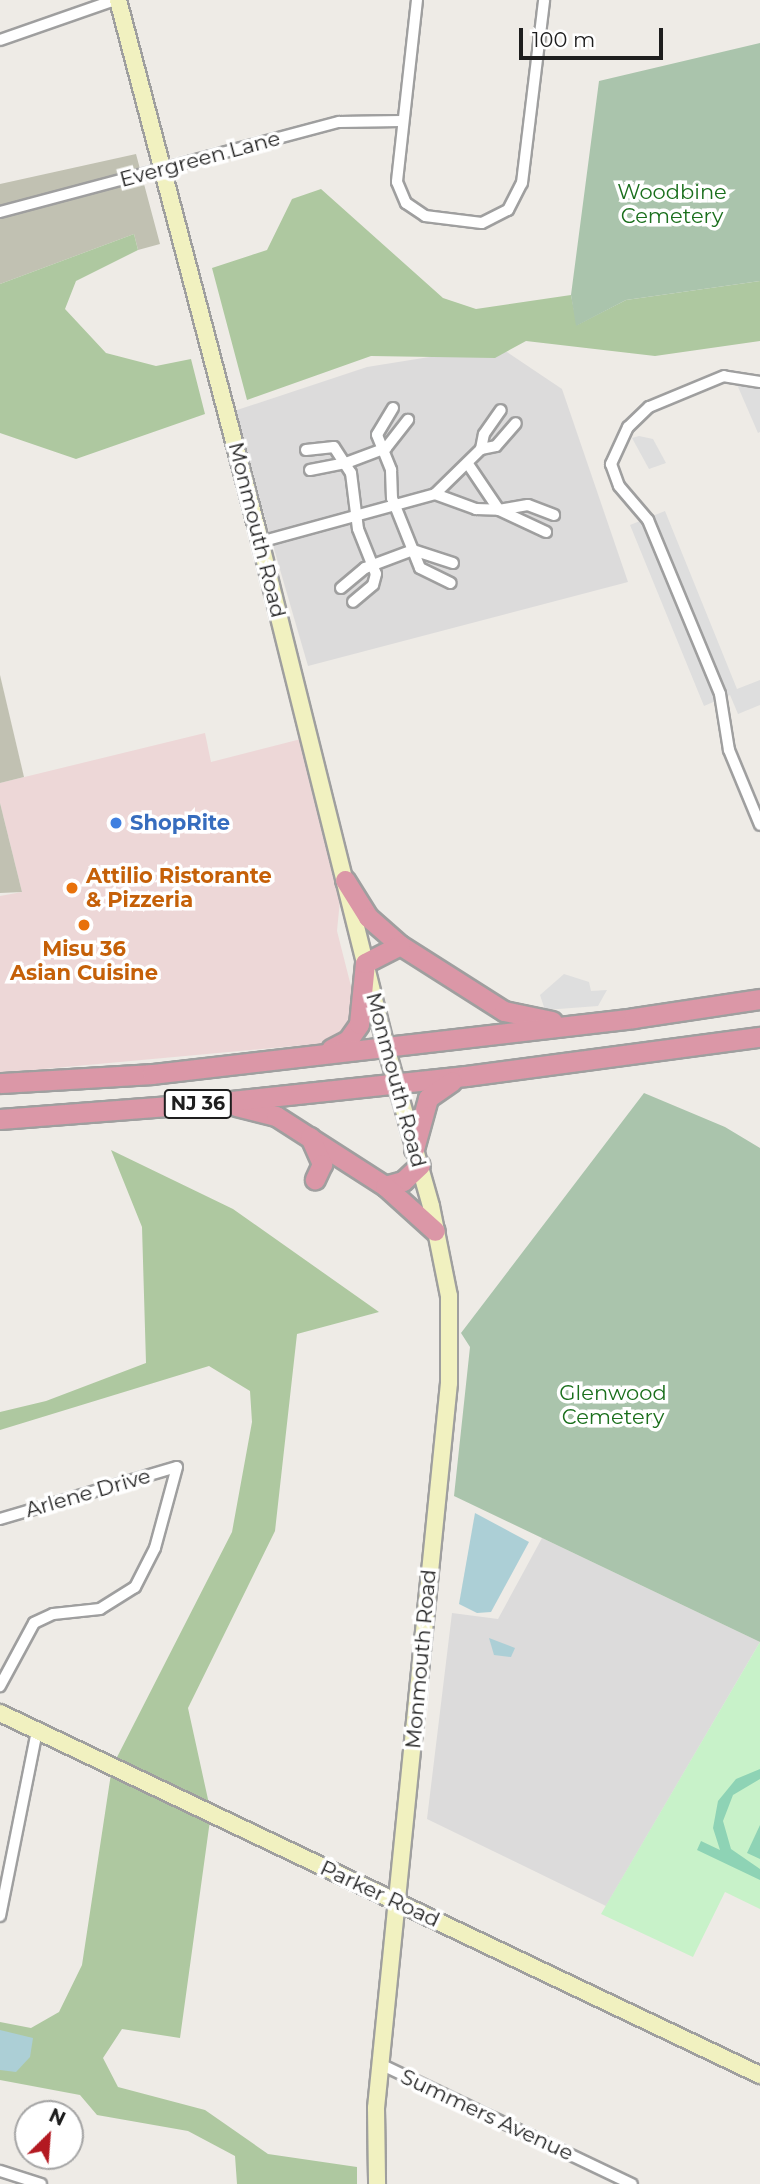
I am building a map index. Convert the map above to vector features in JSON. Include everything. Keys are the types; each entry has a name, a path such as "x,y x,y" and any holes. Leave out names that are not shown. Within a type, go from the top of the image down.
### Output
{"highway":[{"path":"345,880 368,917 400,945 504,1011 573,1025"},
{"path":"323,1053 348,1040 359,1024 365,963 400,945"},
{"name":"NJ 36","path":"0,1083 136,1075 573,1025 760,999"},
{"name":"NJ 36","path":"0,1119 222,1102 395,1084 760,1037"},
{"path":"385,1186 403,1181 417,1157 428,1098 446,1083 466,1076"},
{"path":"222,1102 276,1116 385,1186 435,1231"},
{"path":"309,1136 322,1164 315,1179"}],"main road":[{"name":"Monmouth Road","path":"117,0 261,541 395,1084 417,1157 449,1296 449,1383 380,2064 377,2184"},
{"name":"Parker Road","path":"0,1713 760,2075"}],"street":[{"path":"0,40 117,0"},
{"path":"416,0 396,176 404,199 415,211 438,220 482,222 508,210 522,183 544,0"},
{"name":"Evergreen Lane","path":"0,212 339,122 401,121"},
{"path":"760,382 724,376 649,407 628,428 611,464 619,486 648,520 710,669 720,694 729,750 760,824"},
{"path":"393,408 378,432 386,448 396,507 420,568 451,583"},
{"path":"261,541 396,507 435,494 481,449 484,434 501,410"},
{"path":"310,470 346,463 386,448 408,420"},
{"path":"481,449 496,446 516,423"},
{"path":"306,450 334,447 346,463 357,517 376,580 353,602"},
{"path":"468,464 499,510 546,532"},
{"path":"435,494 476,509 499,510 528,505 554,515"},
{"path":"341,587 373,565 412,550 453,563"},
{"name":"Arlene Drive","path":"0,1519 177,1467 155,1548 135,1587 100,1609 53,1614 34,1623 0,1686"},
{"path":"0,1916 4,1878 37,1731"},
{"name":"Summers Avenue","path":"380,2064 632,2184"},
{"path":"0,2171 41,2184"}],"shaded area":[{"path":"136,154 160,244 138,250 134,234 0,284 0,184"},
{"path":"498,346 562,389 628,582 308,666 234,411 367,367"},
{"path":"732,373 760,377 758,433"},
{"path":"639,436 653,439 666,463 649,469 632,438"},
{"path":"665,511 737,689 760,680 760,705 738,714 730,695 704,706 630,525"},
{"path":"0,675 24,777 0,783"},
{"path":"205,733 211,762 301,739 340,900 337,931 355,1002 355,1024 327,1043 0,1073 0,896 22,892 0,803 0,783"},
{"path":"0,803 22,892 0,893"},
{"path":"564,974 589,982 591,991 607,990 598,1006 545,1010 540,995"},
{"path":"542,1538 760,1642 606,1906 427,1819 452,1613 498,1619"}],"green space":[{"name":"Woodbine Cemetery","path":"760,43 760,281 626,300 576,326 571,295 599,81"},
{"path":"321,189 443,298 476,309 571,295 577,325 626,300 760,281 760,341 655,356 526,341 495,358 371,356 247,400 212,268 267,250 292,199"},
{"path":"134,234 138,250 76,281 65,309 106,353 156,366 191,359 205,414 76,459 0,433 0,284"},
{"name":"Glenwood Cemetery","path":"644,1093 725,1127 760,1148 760,1642 454,1496 470,1347 461,1333"},
{"path":"111,1150 233,1209 379,1312 297,1334 275,1531 188,1708 211,1813 180,2038 122,2029 103,2058 118,2087 205,2110 268,2154 357,2167 357,2184 237,2184 235,2156 188,2131 97,2115 80,2095 0,2080 0,2022 31,2028 59,2012 82,1965 112,1767 232,1532 252,1422 250,1391 209,1366 0,1430 0,1412 46,1401 146,1363 142,1227"},
{"path":"760,1642 760,1909 725,1892 693,1957 601,1914"},
{"path":"760,1769 760,1779 733,1795 723,1821 731,1849 760,1869 760,1880 697,1850 701,1841 720,1850 713,1828 718,1801 736,1779"},
{"path":"760,1825 760,1859 747,1853"}],"water":[{"path":"475,1513 529,1542 491,1612 477,1613 459,1604"},
{"path":"489,1638 515,1648 511,1657 494,1655"},
{"path":"0,2030 33,2038 30,2057 16,2072 0,2070"}],"place":[{"name":"ShopRite","path":"116,823"},
{"name":"Attilio Ristorante & Pizzeria","path":"72,888"},
{"name":"Misu 36 Asian Cuisine","path":"84,925"}]}
